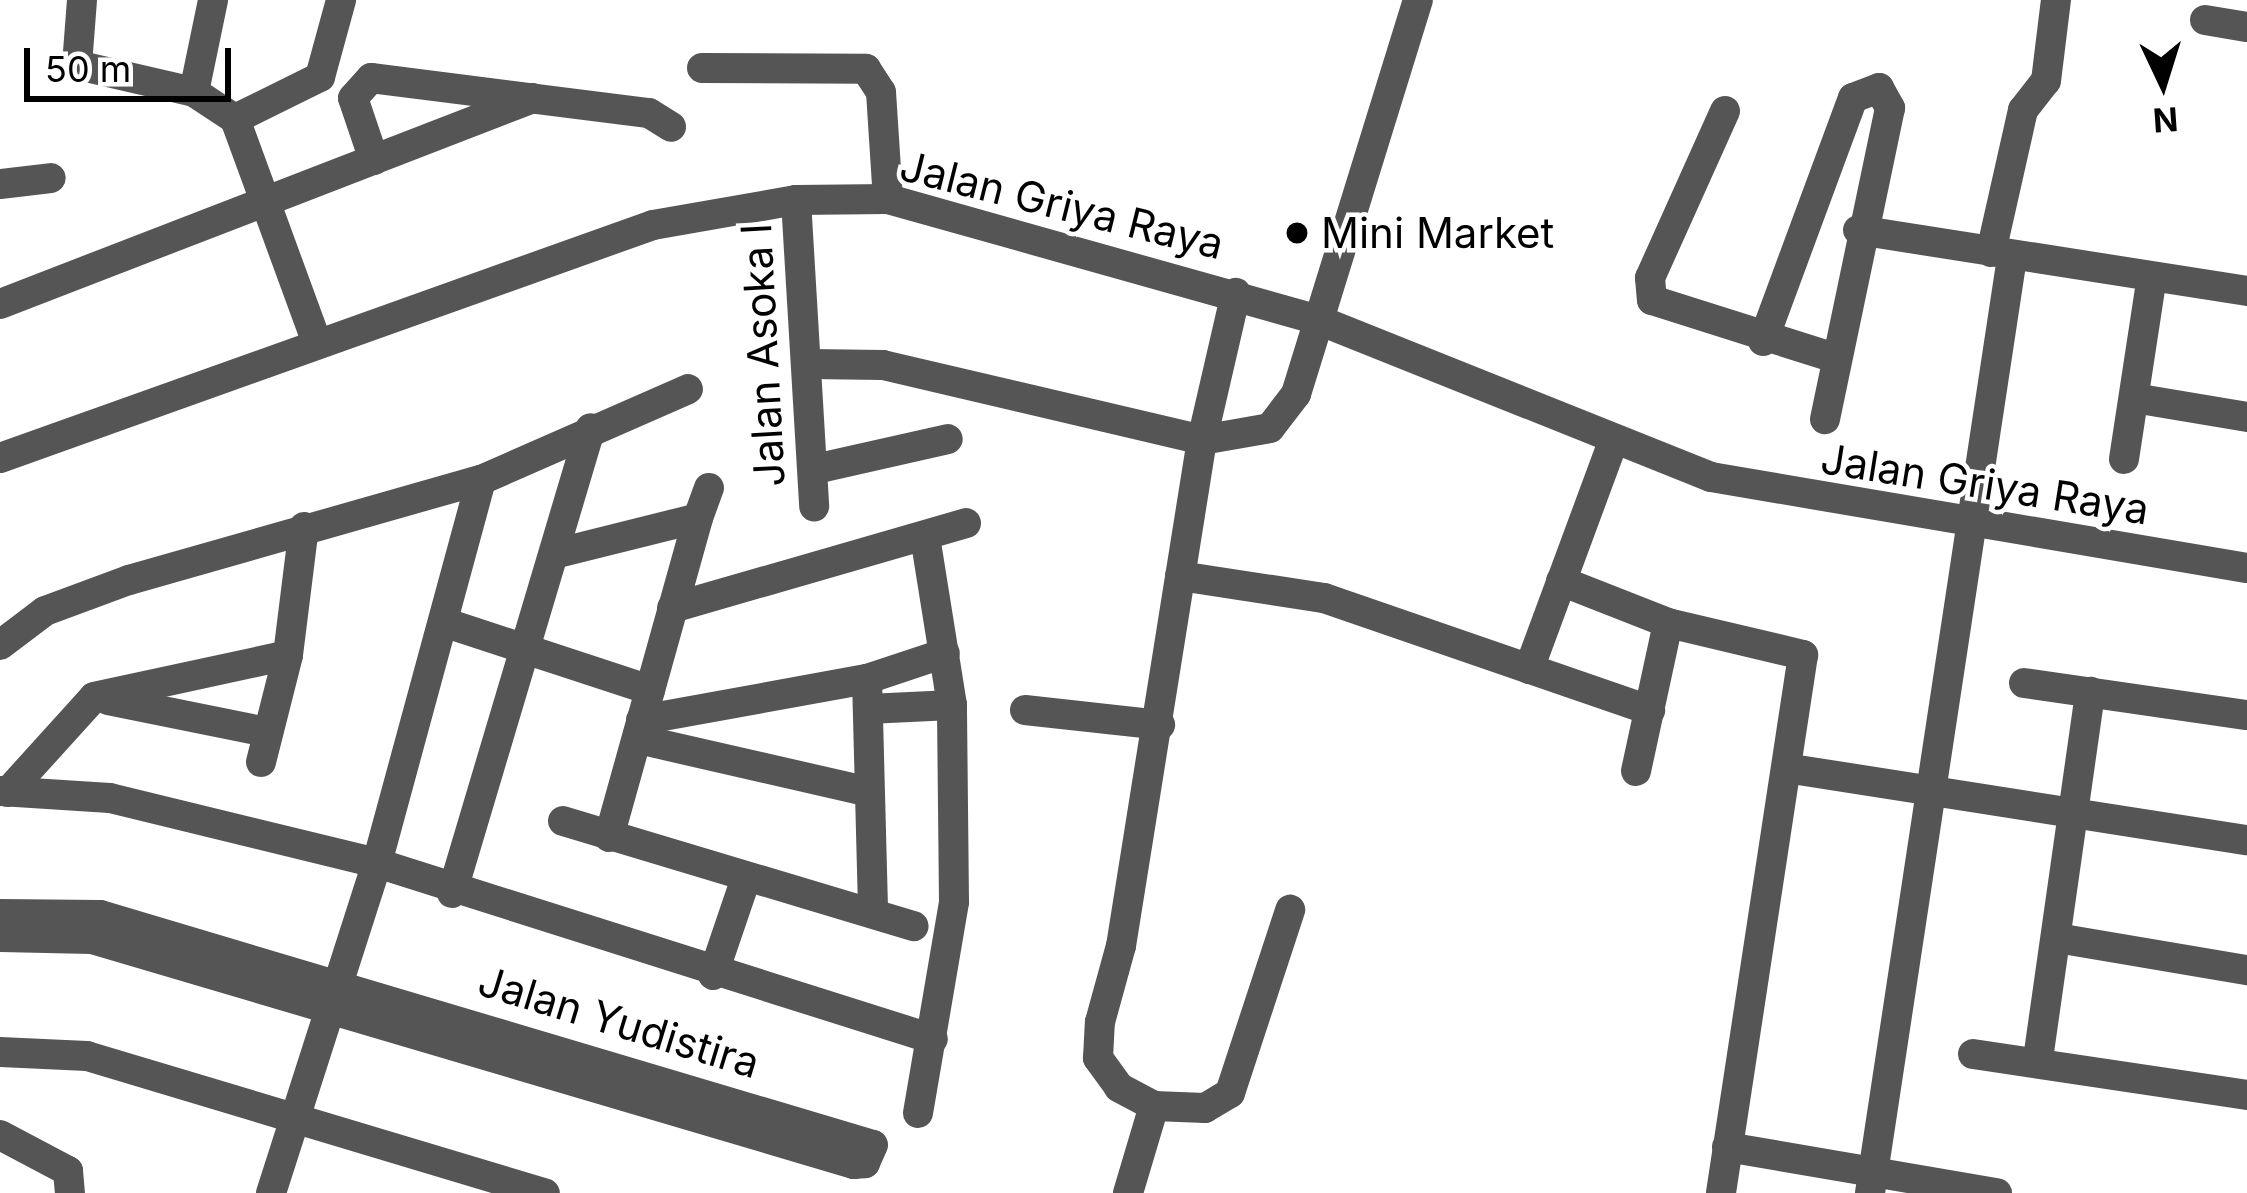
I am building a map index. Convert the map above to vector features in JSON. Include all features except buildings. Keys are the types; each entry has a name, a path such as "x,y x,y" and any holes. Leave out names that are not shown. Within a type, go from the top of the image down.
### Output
{"street":[{"path":"82,0 77,65 194,92 236,119 317,344"},
{"path":"194,92 213,0"},
{"path":"236,119 320,77 341,0"},
{"path":"810,364 883,364 1202,440 1270,428 1296,394 1418,0"},
{"path":"1872,1184 1970,528 2023,110 2046,81 2056,0"},
{"path":"2205,20 2247,27"},
{"path":"702,68 866,69 881,92 888,200"},
{"path":"374,160 353,98 364,80 649,113 671,127"},
{"path":"1762,341 1852,98 1868,87 1886,94 1890,108 1858,230 1825,418"},
{"path":"0,304 268,206 532,98"},
{"path":"1725,111 1650,278 1658,306 1762,341 1835,358"},
{"path":"0,184 51,178"},
{"name":"Jalan Griya Raya","path":"0,458 652,225 796,200 888,200 1236,293 1321,321 1613,442 1768,491 1970,528 2247,568"},
{"name":"Jalan Asoka I","path":"796,200 810,364 814,506"},
{"path":"1858,230 2247,291"},
{"path":"2124,459 2152,277"},
{"path":"1236,293 1202,440 1160,725 1098,1058 1119,1088 1154,1106 1205,1108 1230,1094 1290,910"},
{"path":"0,644 45,611 304,527 482,480 688,389"},
{"path":"2134,398 2247,417"},
{"path":"452,893 591,428"},
{"path":"815,469 948,439"},
{"path":"1529,669 1613,442"},
{"path":"271,1193 377,862 482,480"},
{"path":"554,554 703,503 609,837"},
{"path":"671,608 966,523"},
{"path":"94,697 264,747 288,655 304,527"},
{"path":"918,1113 954,902 952,705 925,537"},
{"path":"1180,577 1324,598 1650,710"},
{"path":"1561,581 1668,623 1798,649 1792,769 1721,1193"},
{"path":"443,622 524,655 643,716 869,792"},
{"path":"1636,771 1668,623"},
{"path":"868,694 945,653"},
{"path":"4,791 94,697 288,655"},
{"path":"2024,683 2247,715"},
{"path":"2038,1059 2090,692"},
{"path":"643,716 868,694 952,705"},
{"path":"868,694 873,913"},
{"path":"1025,710 1160,725"},
{"path":"1792,769 2247,840"},
{"path":"4,791 110,798 377,862 452,893 933,1039"},
{"path":"563,821 914,926"},
{"path":"713,975 746,878"},
{"path":"0,914 100,916 336,991"},
{"path":"0,937 92,939 336,991"},
{"path":"2057,938 2247,970"},
{"name":"Jalan Yudistira","path":"336,991 863,1154"},
{"path":"0,1052 73,1054 295,1112 545,1193"},
{"path":"1973,1054 2038,1059 2247,1095"},
{"path":"1128,1193 1154,1106"},
{"path":"0,1135 68,1171 70,1193"},
{"path":"1727,1147 1872,1184 1997,1193"}],"place":[{"name":"Mini Market","path":"1297,233"}]}
